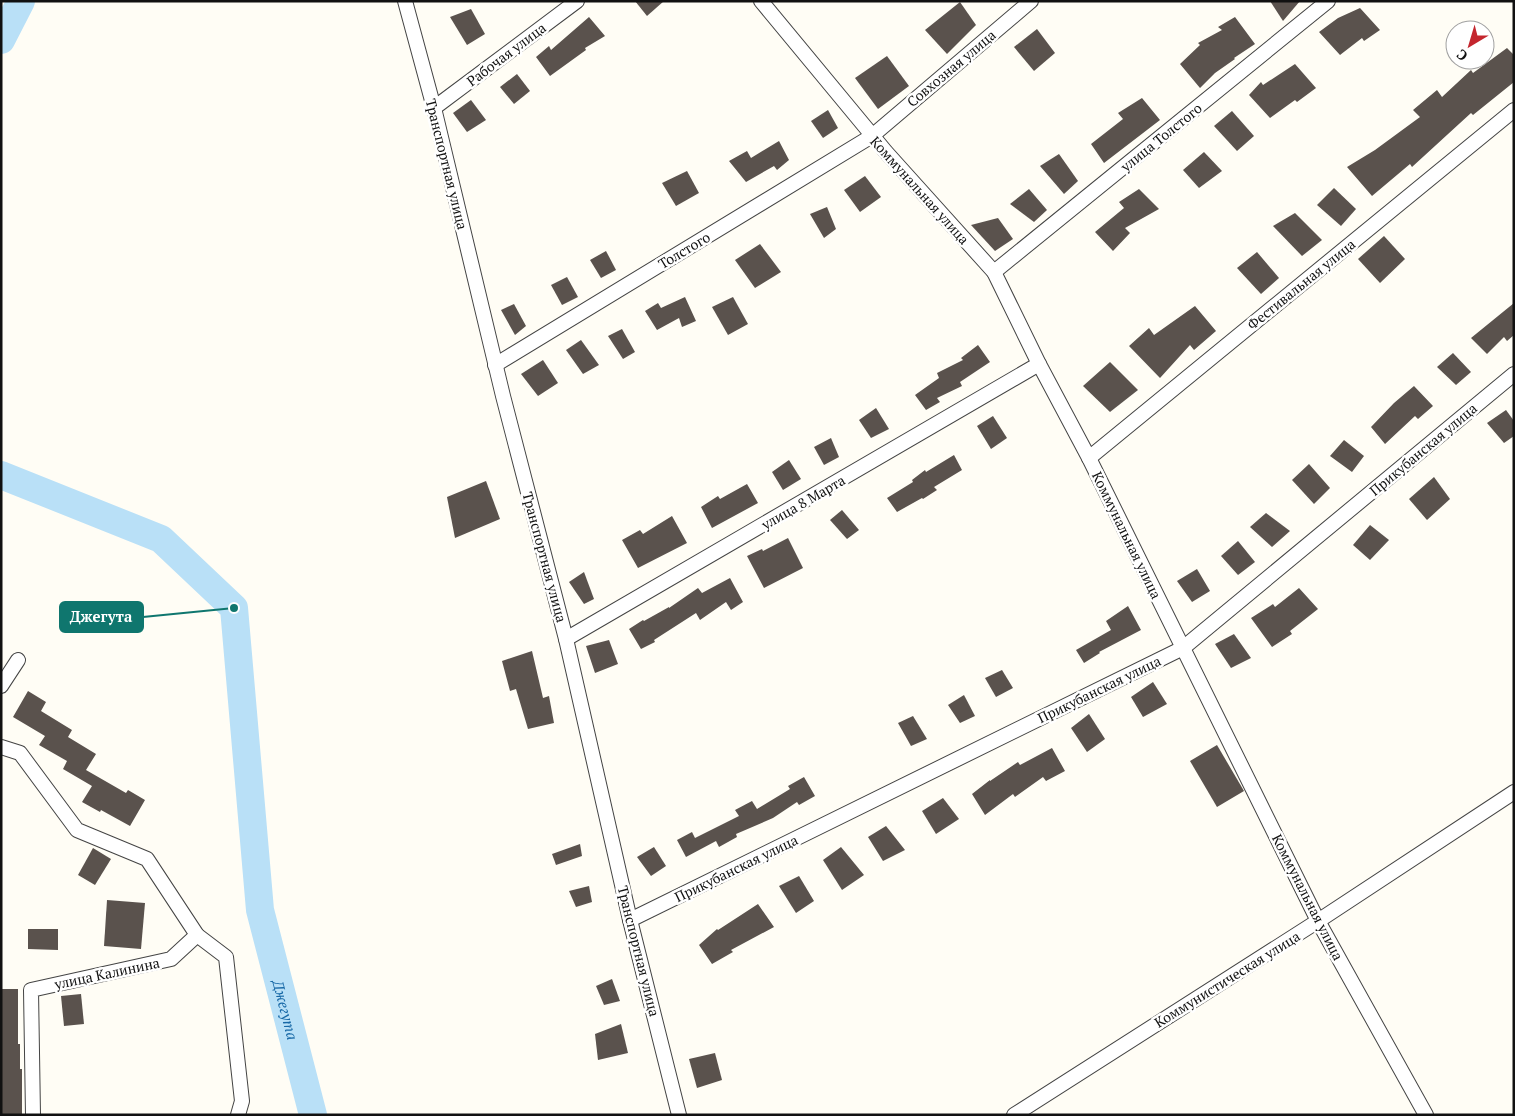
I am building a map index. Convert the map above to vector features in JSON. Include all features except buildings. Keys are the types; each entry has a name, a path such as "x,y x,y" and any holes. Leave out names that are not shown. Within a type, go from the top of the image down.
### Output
{"street":[{"name":"Транспортная улица","path":"405,1 434,108 495,365 566,639 630,920 679,1115"},
{"name":"Рабочая улица","path":"434,108 577,1"},
{"name":"Коммунальная улица","path":"761,1 872,136 994,272 1039,364 1089,458 1318,922 1426,1115"},
{"name":"Совхозная улица","path":"872,136 1031,1"},
{"name":"улица Толстого","path":"994,272 1328,1"},
{"name":"Фестивальная улица","path":"1089,458 1514,110"},
{"name":"Толстого","path":"495,365 872,136"},
{"name":"улица 8 Марта","path":"566,639 1039,364"},
{"name":"Прикубанская улица","path":"630,920 1183,648 1514,374"},
{"path":"1,686 18,660"},
{"path":"1,747 20,753 76,830 147,859 196,935 226,956 242,1101 238,1115"},
{"name":"Коммунистическая улица","path":"1014,1115 1318,922 1514,792"},
{"name":"улица Калинина","path":"34,1115 32,990 171,960 196,935"}],"waterway":[{"name":"Джегута","path":"1,40 21,1"},
{"name":"Джегута","path":"1,475 161,539 234,608 260,910 313,1115"}],"place":[{"name":"Джегута","path":"234,608"}]}
